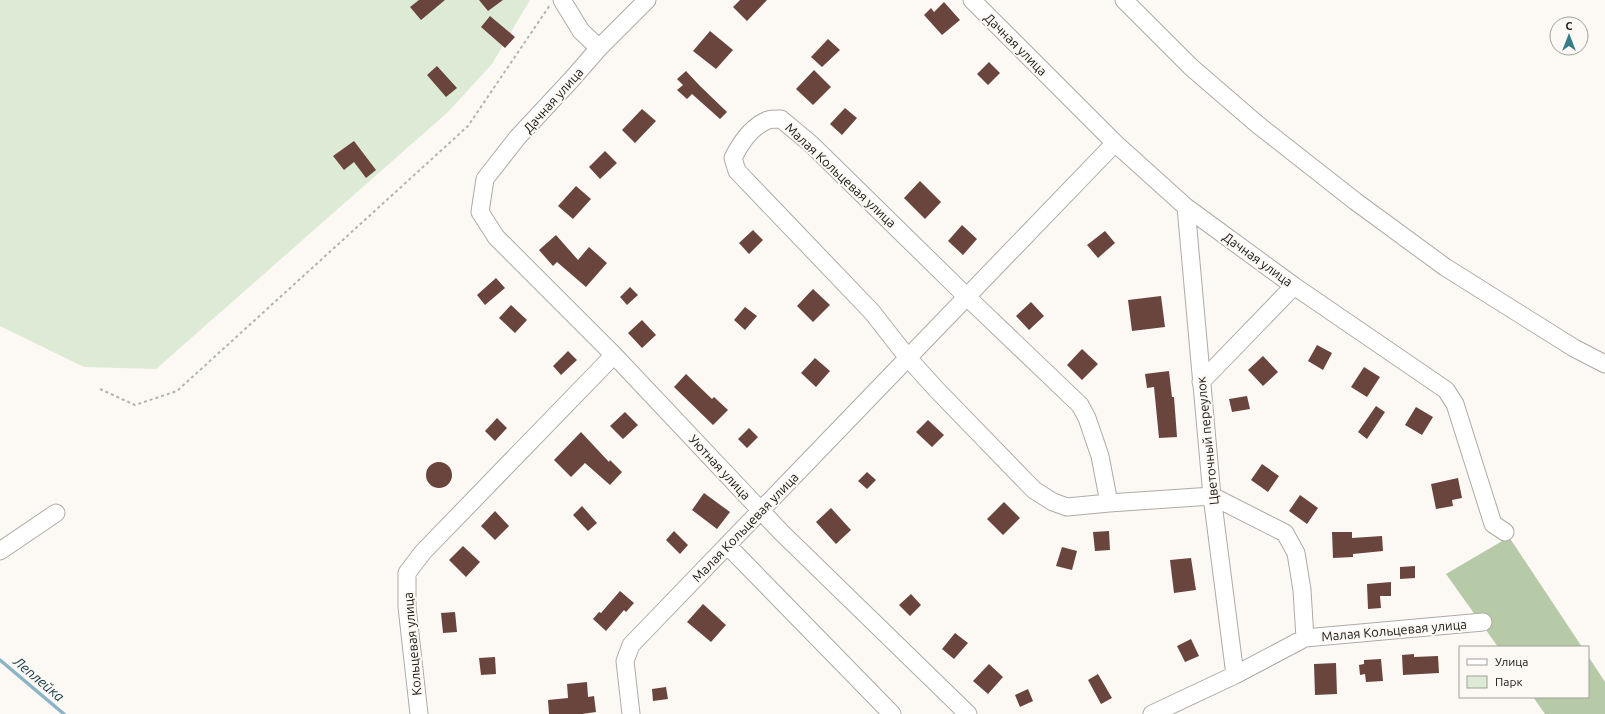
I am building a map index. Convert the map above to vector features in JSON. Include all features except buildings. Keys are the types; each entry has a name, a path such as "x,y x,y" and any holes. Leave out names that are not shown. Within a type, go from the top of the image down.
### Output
{"street":[{"path":"562,0 581,31 598,48"},
{"name":"Дачная улица","path":"480,212 484,179 518,138 598,48 647,0"},
{"name":"Дачная улица","path":"972,0 1115,143 1186,207 1294,286 1446,390 1455,404 1493,524 1505,532"},
{"path":"1124,0 1197,72 1257,124 1355,201 1445,267 1574,348 1605,364"},
{"name":"Малая Кольцевая улица","path":"1108,503 1100,456 1087,418 1080,405 966,297 811,144 781,119 769,119 757,126 739,146 733,158 737,171 872,312 908,358 946,400 1034,490 1052,502 1067,507 1212,496 1285,533 1296,552 1302,590 1305,638"},
{"name":"Малая Кольцевая улица","path":"631,714 625,661 630,645 1115,143"},
{"name":"Цветочный переулок","path":"1186,207 1212,496 1235,675"},
{"name":"Уютная улица","path":"480,212 496,238 614,355 781,532 968,714"},
{"path":"1201,382 1294,286"},
{"name":"Кольцевая улица","path":"419,714 407,607 407,573 423,552 614,355"},
{"path":"0,551 56,513"},
{"path":"727,545 892,714"},
{"name":"Малая Кольцевая улица","path":"1152,714 1235,675 1305,638 1483,622"}],"path":[{"path":"100,388 135,405 178,391 468,126 553,0"}],"green space":[{"path":"0,0 530,0 492,64 448,112 156,369 84,367 0,326"},
{"path":"1509,537 1581,646 1497,646 1446,574"},
{"path":"1589,658 1605,682 1605,714 1545,714 1534,698 1589,698"}],"waterway":[{"name":"Леплейка","path":"0,660 64,714"}]}
